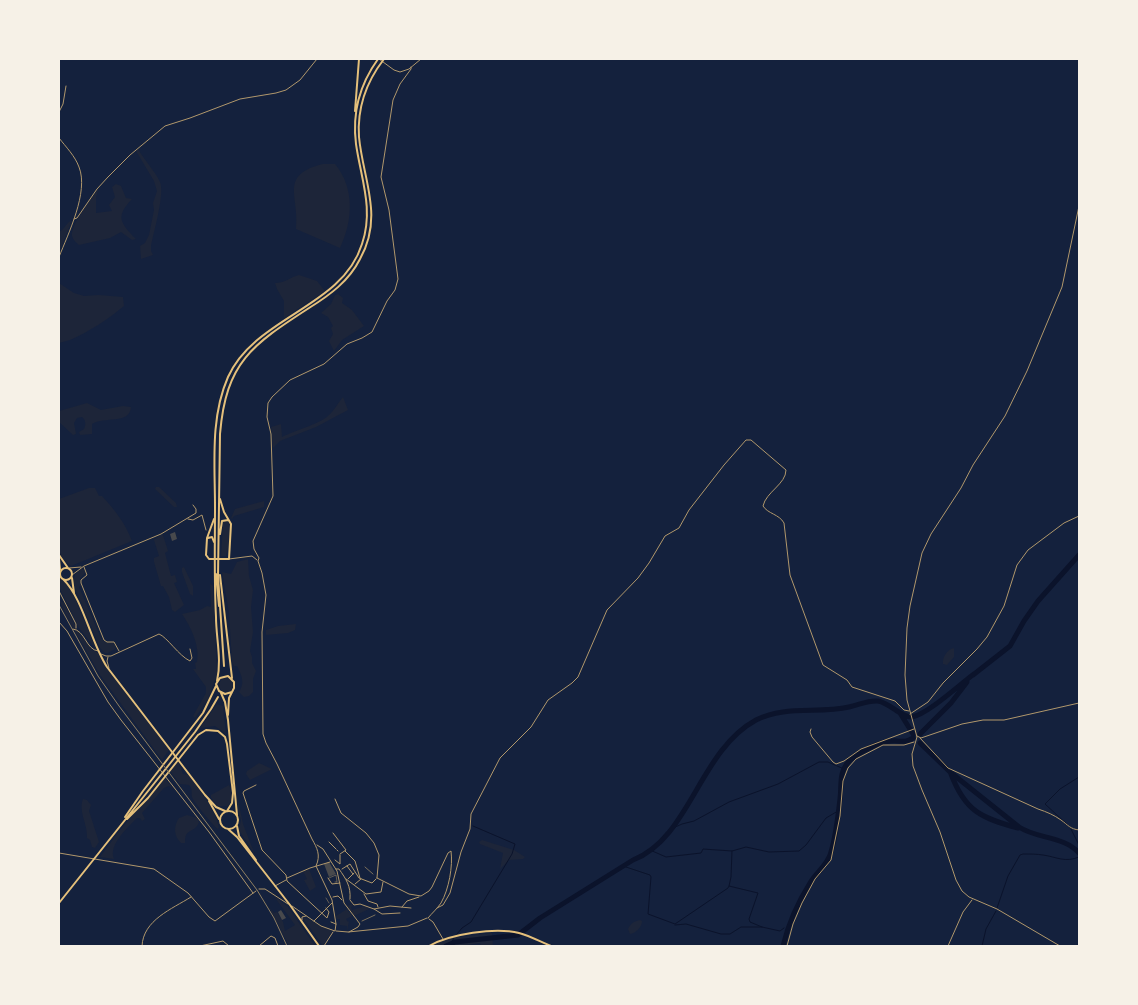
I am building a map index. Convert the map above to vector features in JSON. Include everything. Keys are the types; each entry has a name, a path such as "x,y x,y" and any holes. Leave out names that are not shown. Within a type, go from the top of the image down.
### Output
{"main road":[{"path":"224,666 215,543 216,421 229,376 244,352 271,328 325,293 337,283 358,256 367,228 368,210 366,191 356,146 355,120 359,59"},
{"path":"355,120 362,88 378,59"},
{"path":"119,828 143,791 206,710 216,686 219,666 216,626 216,560 221,414 226,394 242,362 256,345 327,297 351,275 366,247 371,230 372,210 370,190 360,146 360,118 362,101 369,83 384,59"},
{"path":"215,515 207,540 206,554 211,559 229,559 231,524 222,510 219,494"},
{"path":"218,538 222,521 228,520"},
{"path":"207,540 210,537 215,543"},
{"path":"59,555 72,571 75,595 98,651 113,675 205,795 216,807 226,811 233,811 237,815"},
{"path":"59,559 60,575 75,595"},
{"path":"216,560 232,678 235,685 228,706 228,720"},
{"path":"60,572 64,568 68,568"},
{"path":"63,579 67,580 72,576"},
{"path":"217,681 224,676 232,678"},
{"path":"216,686 225,702 228,720 233,780 239,820 237,825 239,836 258,864"},
{"path":"221,693 232,692"},
{"path":"59,903 195,732 218,696"},
{"path":"119,828 148,798 198,735 206,730 214,729 220,732 228,744 233,794"},
{"path":"220,821 221,816 231,804 233,780"},
{"path":"205,795 222,826 237,837 302,920 318,945"},
{"path":"228,829 237,825"},
{"path":"429,946 443,939 455,936 488,932 523,934 551,946"}],"street":[{"path":"74,219 108,176 125,159 165,126 240,99 276,94 286,90 300,80 317,59"},
{"path":"378,59 400,72 411,67 420,59"},
{"path":"324,946 335,931 336,924 331,897 316,866 319,855 316,845 264,737 262,639 266,595 259,558 253,547 254,535 269,508 273,496 268,403 290,380 324,364 347,344 372,332 397,284 397,269 389,210 381,175 394,98 400,85 412,69 411,67"},
{"path":"59,112 63,104 66,86"},
{"path":"59,138 74,159 80,172 79,199 74,219 59,257"},
{"path":"1079,206 1064,279 1040,341 1005,416 931,534 922,553 912,593 907,628 905,687 912,730 948,768 1048,812 1072,829 1079,830"},
{"path":"437,908 444,904 450,893 461,852 470,829 472,813 500,758 531,727 548,700 578,677 607,610 638,578 665,536 679,528 689,510 746,440 751,440 786,470 786,474 769,494 763,506 784,521 790,575 822,665 847,680 853,687 895,700 904,710 909,711"},
{"path":"68,568 84,566 153,538 197,512 193,504"},
{"path":"188,518 193,520 202,515 206,530"},
{"path":"911,716 928,702 943,683 987,637 1004,606 1016,565 1022,557 1033,545 1079,516"},
{"path":"229,559 252,556 258,560"},
{"path":"72,576 84,566"},
{"path":"84,566 87,575 81,580 81,583 104,639 107,642 114,641 119,652"},
{"path":"59,591 76,624 76,629 93,650 105,656 110,656 159,634 163,635 171,646 190,662 192,658 190,649"},
{"path":"59,622 67,631 116,712 209,832 253,893"},
{"path":"67,631 76,629"},
{"path":"110,656 107,662 113,675"},
{"path":"920,738 962,724 987,720 1004,720 1079,703"},
{"path":"811,729 810,734 836,764 861,749 912,730"},
{"path":"916,736 912,757 919,784 940,832 956,880 962,891 973,899 997,909 1060,946"},
{"path":"787,946 793,924 802,903 815,879 831,860 840,816 843,781 848,768 856,759 883,745 904,745 915,741"},
{"path":"256,785 243,793 258,840 264,852 287,879 321,913 336,924"},
{"path":"335,799 341,813 366,833 374,843 379,855 377,878 410,895 420,896"},
{"path":"333,833 341,842 345,852 355,861 361,878"},
{"path":"329,842 338,852 342,874"},
{"path":"316,845 324,849 336,869 343,900 348,910 358,922 359,926 349,932"},
{"path":"259,889 272,893 314,921 335,931 349,932 409,926 428,918 437,908 446,890 451,851 448,853 431,889 406,902 402,908"},
{"path":"338,852 345,852"},
{"path":"59,853 153,868 191,897 209,917 216,921 256,891"},
{"path":"335,860 340,864"},
{"path":"275,886 316,866 331,861"},
{"path":"342,869 351,864 361,878 372,882 377,878"},
{"path":"347,865 353,873 347,879"},
{"path":"336,869 339,869 364,894 368,901 378,904 378,907"},
{"path":"335,884 337,882 336,875 328,878 332,883 335,884 340,884"},
{"path":"354,884 361,878"},
{"path":"347,879 350,889 350,900 353,905 360,904 378,913 400,913"},
{"path":"364,894 381,892 384,882"},
{"path":"331,897 338,896 343,900 350,900"},
{"path":"142,946 144,933 152,922 191,897"},
{"path":"326,898 330,904"},
{"path":"948,946 964,912 973,899"},
{"path":"314,921 332,902"},
{"path":"373,909 390,906 411,908"},
{"path":"326,908 329,912 328,918"},
{"path":"302,920 302,916 307,916"},
{"path":"428,918 433,922 443,939"},
{"path":"259,946 271,936 275,938 278,946"},
{"path":"200,946 224,941 229,946"}],"path":[{"path":"365,867 370,873 376,874"},
{"path":"358,922 378,913"}],"shaded area":[{"path":"138,149 160,182 161,187 160,203 151,246 153,255 141,259 140,246 145,243 149,235 154,210 153,203 157,191 154,181 136,151"},
{"path":"323,164 335,164 346,183 349,194 348,227 340,248 296,229 294,188 296,181 300,174"},
{"path":"116,184 121,186 126,198 132,199 123,210 122,219 126,228 136,239 132,240 121,232 110,238 79,245 72,237 72,231 82,212 99,188 96,197 96,213 112,211 109,205 115,197 112,187"},
{"path":"72,220 59,253 59,232"},
{"path":"299,275 317,281 325,291 284,318 284,301 275,283"},
{"path":"59,283 74,293 84,296 123,297 124,306 91,329 70,340 59,343"},
{"path":"338,294 343,298 342,303 352,310 364,326 342,340 334,351 329,341 333,334 331,328 333,326 328,317 321,313 331,304 335,295"},
{"path":"343,397 348,410 316,427 280,441 273,448 271,427 281,424 282,437 313,425 328,416"},
{"path":"87,403 101,410 123,406 131,407 130,413 126,416 92,424 92,434 80,435 79,432 84,429 85,423 82,417 77,418 74,423 76,434 73,435 59,422 59,411"},
{"path":"159,487 176,503 177,507 174,507 155,489"},
{"path":"89,488 95,488 99,496 102,496 111,506 123,523 132,541 71,566 63,559 59,551 59,499"},
{"path":"264,501 264,507 231,518 235,509"},
{"path":"227,520 230,528 229,543 226,556 221,556 223,524"},
{"path":"163,535 168,551 165,553 171,576 175,575 177,582 174,583 184,605 175,612 172,610 169,597 163,586 161,586 154,562 154,558 159,556 153,540"},
{"path":"248,559 249,576 253,590 251,607 253,632 250,651 252,663 256,671 253,679 253,692 249,696 244,697 239,692 242,686 241,676 237,666 234,666 232,662 229,613 222,572 231,574 237,562"},
{"path":"184,567 193,586 193,596 190,594 182,572"},
{"path":"81,569 84,569 85,573 80,578 81,586 79,587 101,638 105,642 112,642 116,646 115,649 108,653 105,653 100,648 75,588 74,577"},
{"path":"59,577 66,582 72,591 96,649 79,628 59,587"},
{"path":"210,583 213,586 217,674 208,699 195,718 193,716 206,693 206,687 193,669 196,669 195,663 198,656 196,643 189,625 182,614 200,610 207,606 211,607"},
{"path":"59,600 64,603 78,631 91,649 98,653 109,671 169,750 162,760 100,675"},
{"path":"296,624 295,630 288,633 266,635 266,630 278,626"},
{"path":"954,648 954,657 947,665 943,664 946,654"},
{"path":"226,678 231,680 233,685 231,690 226,692 221,690 219,685 221,680"},
{"path":"217,704 223,706 226,734 215,726 200,728"},
{"path":"178,761 183,774 188,775 210,806 217,820 218,829 193,799 189,785 180,784 170,771"},
{"path":"259,763 272,769 250,780 246,774 247,771"},
{"path":"165,778 174,790 169,786 164,788 142,813 145,819 142,821 140,818 137,818 124,831 116,842 113,854 114,859 100,857 120,830"},
{"path":"229,785 232,793 231,802 227,806 218,806 211,798 211,795"},
{"path":"237,795 243,824 255,855 239,830 241,820"},
{"path":"83,799 87,800 91,805 89,811 99,842 95,848 92,847 90,840 87,838 82,813"},
{"path":"187,815 197,818 199,822 196,827 187,833 185,843 181,843 175,828 179,818"},
{"path":"482,840 514,850 525,857 523,859 509,860 500,869 503,853 480,844 479,842"},
{"path":"309,869 316,887 310,891 304,880 307,879 303,871"},
{"path":"273,895 288,907 315,946 289,946 269,907 274,913 277,912 283,922 285,931 295,925"},
{"path":"352,904 352,910 365,906 369,909 354,916 347,906"},
{"path":"347,909 352,916 346,919 349,921 347,931 347,926 340,925 340,919 337,919 336,916"},
{"path":"303,918 332,931 323,946"},
{"path":"640,920 642,923 640,927 630,934 628,929 630,926"},
{"path":"492,933 493,946 481,946 480,943 461,946 431,946 450,938"}],"building":[{"path":"175,532 177,539 172,541 170,534"},
{"path":"329,862 336,874 329,877 324,864"},
{"path":"281,910 286,918 282,920 278,912"}],"waterway":[{"path":"973,675 1010,646 1038,601 1079,555"},
{"path":"446,946 455,942 518,935 540,918 652,849 668,833 682,814 721,752 737,734 756,720 767,715 790,711 837,709 874,701 887,704 904,715 912,717 935,705 974,674"},
{"path":"920,734 951,703 967,682"},
{"path":"900,713 913,734"},
{"path":"783,946 801,898 825,865 833,846 837,826 841,779 846,765 858,754 875,745 905,741 913,738"},
{"path":"920,743 950,772 1019,827 1034,834 1066,843 1079,853"},
{"path":"671,829 694,821 729,802 778,784 819,762 828,762 844,769"},
{"path":"951,774 962,797 976,811 994,821 1018,828"},
{"path":"1070,827 1045,804 1060,789 1079,777"},
{"path":"650,850 666,857 701,853 703,849 732,851 746,847 769,852 799,851 806,845 826,818 838,811"},
{"path":"457,934 471,922 512,854 515,844 473,826"},
{"path":"1071,829 1079,845"},
{"path":"732,851 729,886 758,893 749,919 750,922 780,931 784,928"},
{"path":"997,908 1008,876 1020,855 1038,854 1065,860 1079,857"},
{"path":"623,866 650,875 648,914 675,924 729,886"},
{"path":"982,946 986,929 996,911"},
{"path":"675,925 686,924 721,934 730,934 741,927 762,927"},
{"path":"451,943 454,938"}],"railway":[{"path":"59,605 98,676 257,890 274,918 287,946"}]}
